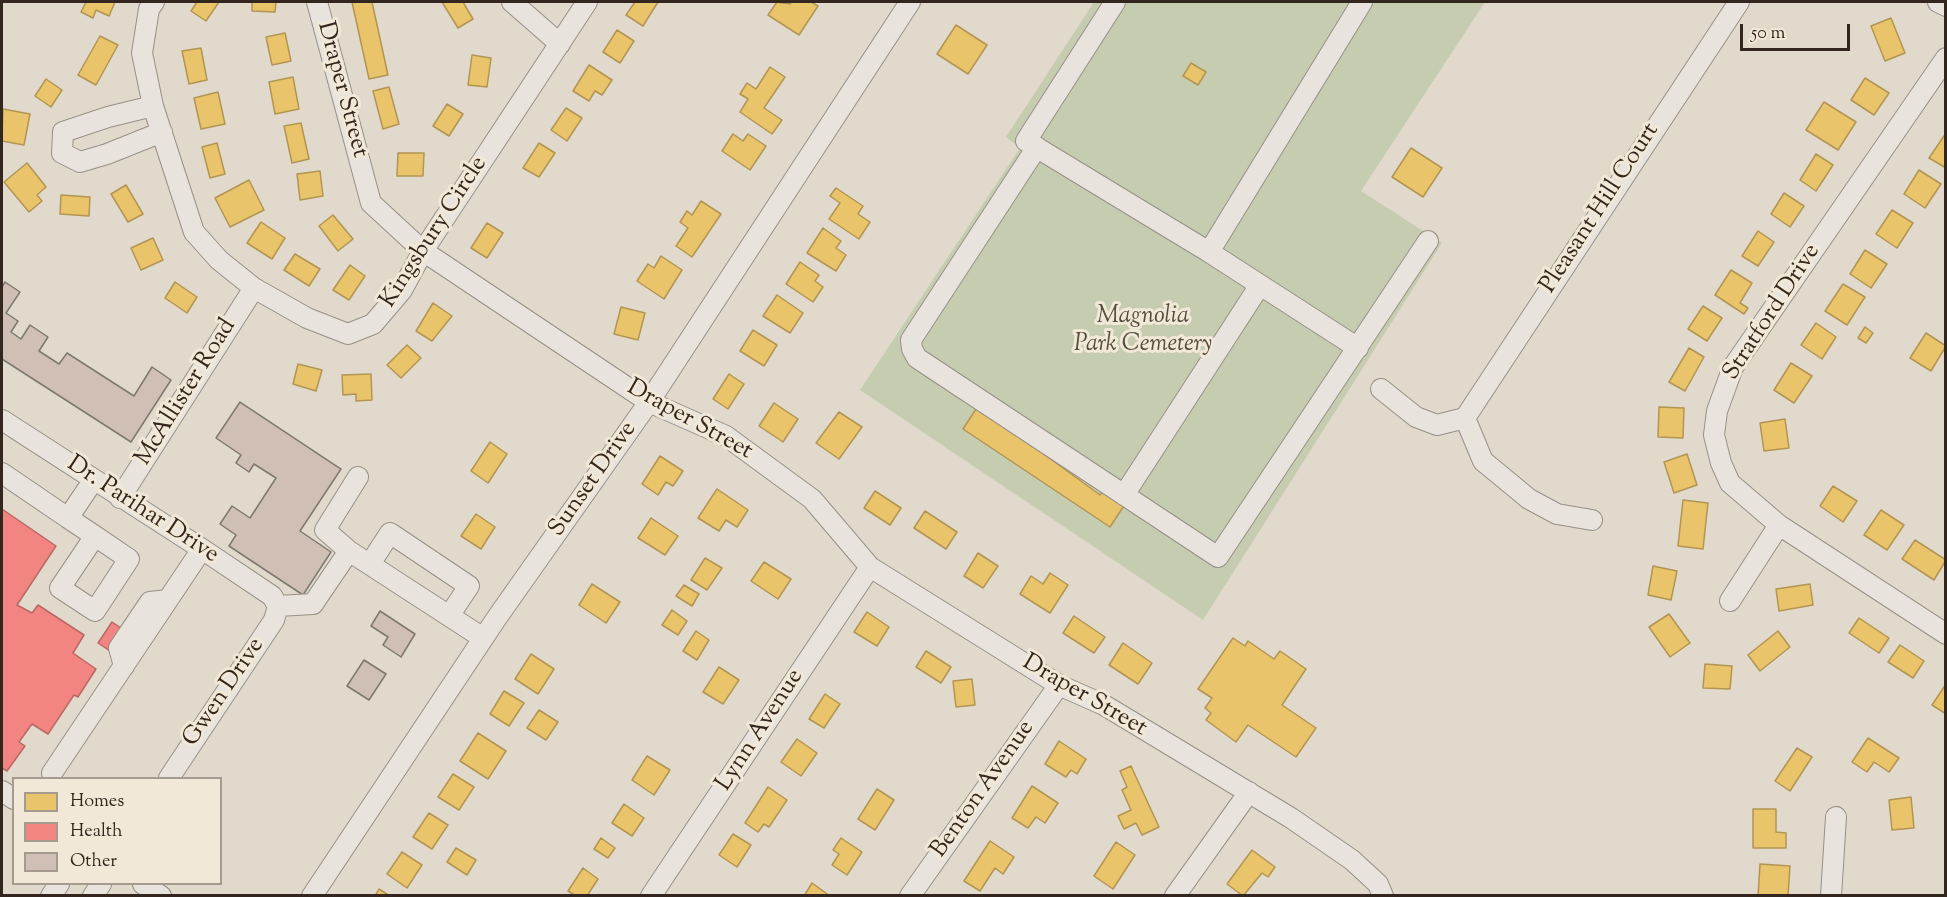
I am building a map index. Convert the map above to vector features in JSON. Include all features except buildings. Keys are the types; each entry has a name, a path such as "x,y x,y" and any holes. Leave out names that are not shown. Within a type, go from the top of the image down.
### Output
{"street":[{"name":"Kingsbury Circle","path":"154,2 149,9 142,53 153,106 194,232 219,260 254,288 307,318 348,334 373,324 402,290 423,251 587,2"},
{"name":"Draper Street","path":"317,2 371,202 423,251 649,402 726,436 812,499 870,567 1059,685 1104,705 1249,792 1352,860 1378,884 1383,896"},
{"path":"512,2 560,44"},
{"name":"Sunset Drive","path":"312,896 483,638 649,402 910,2"},
{"path":"1115,2 1026,141 1209,252 1358,348"},
{"path":"1209,252 1360,2"},
{"name":"Pleasant Hill Court","path":"1465,418 1739,2"},
{"path":"1938,2 1946,6"},
{"name":"Stratford Drive","path":"1946,58 1732,367 1721,400 1714,435 1721,463 1730,483 1779,525 1946,634"},
{"path":"153,106 108,117 63,132 62,153 80,162 162,132"},
{"path":"1037,147 911,340 912,349 917,358 1218,557 1428,241"},
{"path":"1124,495 1260,285"},
{"name":"McAllister Road","path":"120,498 254,288"},
{"path":"1381,389 1416,417 1437,425 1465,418 1483,461 1529,499 1557,514 1592,520"},
{"name":"Dr. Parihar Drive","path":"2,420 272,596 278,606"},
{"path":"2,473 95,536"},
{"path":"358,477 325,530 349,551 483,638"},
{"path":"68,518 93,481"},
{"path":"1730,600 1779,525"},
{"path":"370,564 390,533 470,586 449,616"},
{"path":"49,777 202,549"},
{"path":"278,606 313,604 349,551"},
{"name":"Lynn Avenue","path":"651,896 870,567"},
{"name":"Gwen Drive","path":"170,777 274,620 278,606"},
{"name":"Benton Avenue","path":"910,896 1059,685"},
{"path":"1175,896 1249,792"},
{"path":"1831,896 1836,818"},
{"path":"144,885 161,896"}],"green space":[{"name":"Magnolia Park Cemetery","path":"1094,2 1485,2 1361,191 1442,243 1203,620 860,390 1020,148 1006,137"}]}
